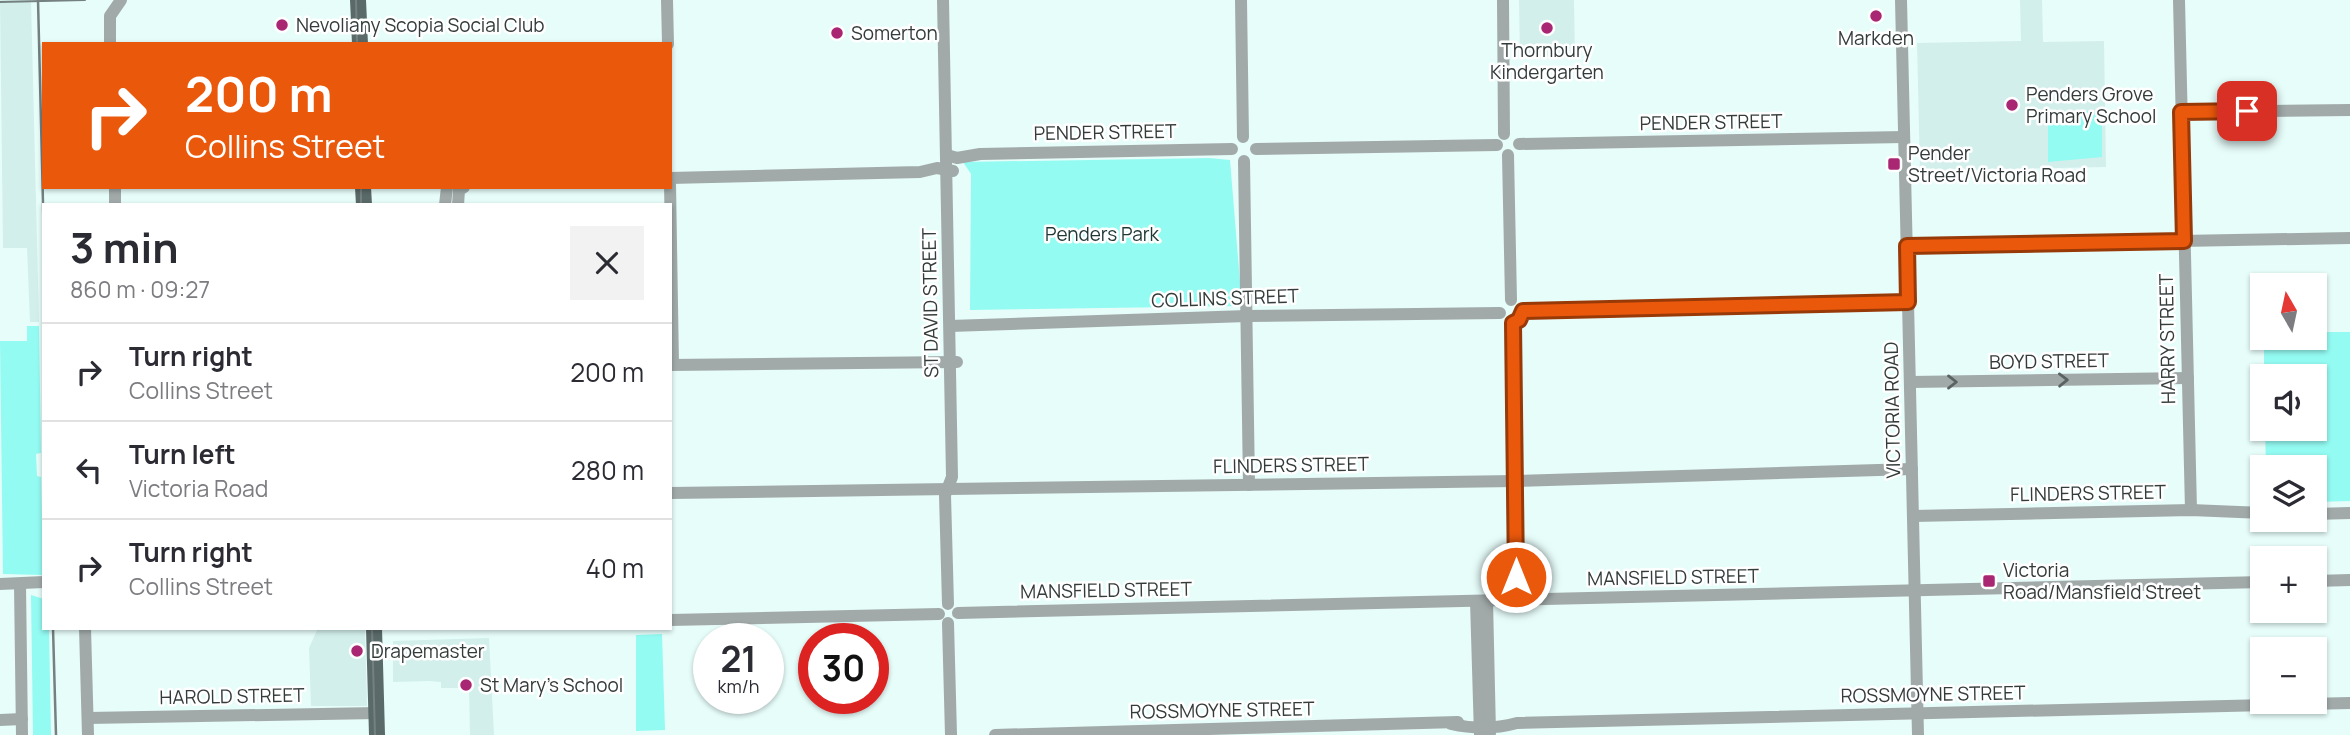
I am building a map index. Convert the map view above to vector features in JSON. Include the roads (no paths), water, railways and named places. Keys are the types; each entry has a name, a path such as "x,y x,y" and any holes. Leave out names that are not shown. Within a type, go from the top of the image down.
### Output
{"main road":[{"path":"358,0 360,42"},
{"path":"374,630 377,735"}],"street":[{"path":"110,40 110,16 125,0"},
{"path":"667,0 668,42"},
{"name":"ST DAVID STREET","path":"943,0 954,362 954,489 945,495 951,735"},
{"name":"ST DAVID STREET","path":"950,163 951,0"},
{"path":"1241,0 1243,137"},
{"path":"1503,0 1504,134 1497,145 1499,152 1508,155 1514,153 1519,145 1514,136 1504,134"},
{"name":"VICTORIA ROAD","path":"1901,0 1919,735"},
{"name":"HARRY STREET","path":"2179,0 2191,510"},
{"path":"2181,112 2350,110"},
{"path":"1243,137 1251,140 1256,149 1252,157 1244,161 1236,159 1232,149 1235,141 1243,137"},
{"name":"PENDER STREET","path":"1519,145 1904,137"},
{"path":"1256,149 1497,145"},
{"name":"PENDER STREET","path":"672,178 920,172 980,154 1232,149"},
{"path":"1508,155 1511,300"},
{"path":"1244,161 1249,485"},
{"path":"1907,246 2350,238"},
{"path":"1511,300 1518,302 1523,311 1519,320 1513,323 1503,319 1500,313 1504,303 1511,300"},
{"path":"1523,311 1908,302"},
{"name":"COLLINS STREET","path":"953,326 1247,316 1500,313"},
{"path":"1513,323 1516,600"},
{"path":"672,364 954,362"},
{"name":"BOYD STREET","path":"1910,382 2188,378"},
{"name":"FLINDERS STREET","path":"672,493 1515,481 1912,469"},
{"name":"FLINDERS STREET","path":"1913,516 2191,510 2250,512"},
{"path":"2327,514 2350,513"},
{"path":"2327,581 2350,580"},
{"path":"0,584 42,582"},
{"name":"MANSFIELD STREET","path":"672,620 2250,582"},
{"path":"20,585 22,735"},
{"path":"1481,601 1485,727"},
{"path":"85,630 88,735"},
{"name":"ROSSMOYNE STREET","path":"995,735 1451,724 1485,727 1517,723 2350,703"},
{"name":"HAROLD STREET","path":"88,718 377,713"},
{"path":"0,720 22,719"}],"tram line":[{"path":"0,2 85,0"},
{"path":"356,0 357,42"},
{"path":"361,189 361,203"},
{"path":"372,630 375,735"}],"railway":[{"path":"38,0 42,163"},
{"path":"43,189 43,203"},
{"path":"53,630 56,735"}],"place":[{"name":"Markden","path":"1876,16"},
{"name":"Nevoliany Scopia Social Club","path":"282,25"},
{"name":"Thornbury Kindergarten","path":"1547,28"},
{"name":"Somerton","path":"837,33"},
{"name":"Penders Grove Primary School","path":"2012,105"},
{"name":"Pender Street/Victoria Road","path":"1894,164"},
{"name":"Victoria Road/Mansfield Street","path":"1989,581"},
{"name":"Drapemaster","path":"357,651"},
{"name":"St Mary’s School","path":"466,685"}],"park label":[{"name":"Penders Park","path":"1102,234"}]}
